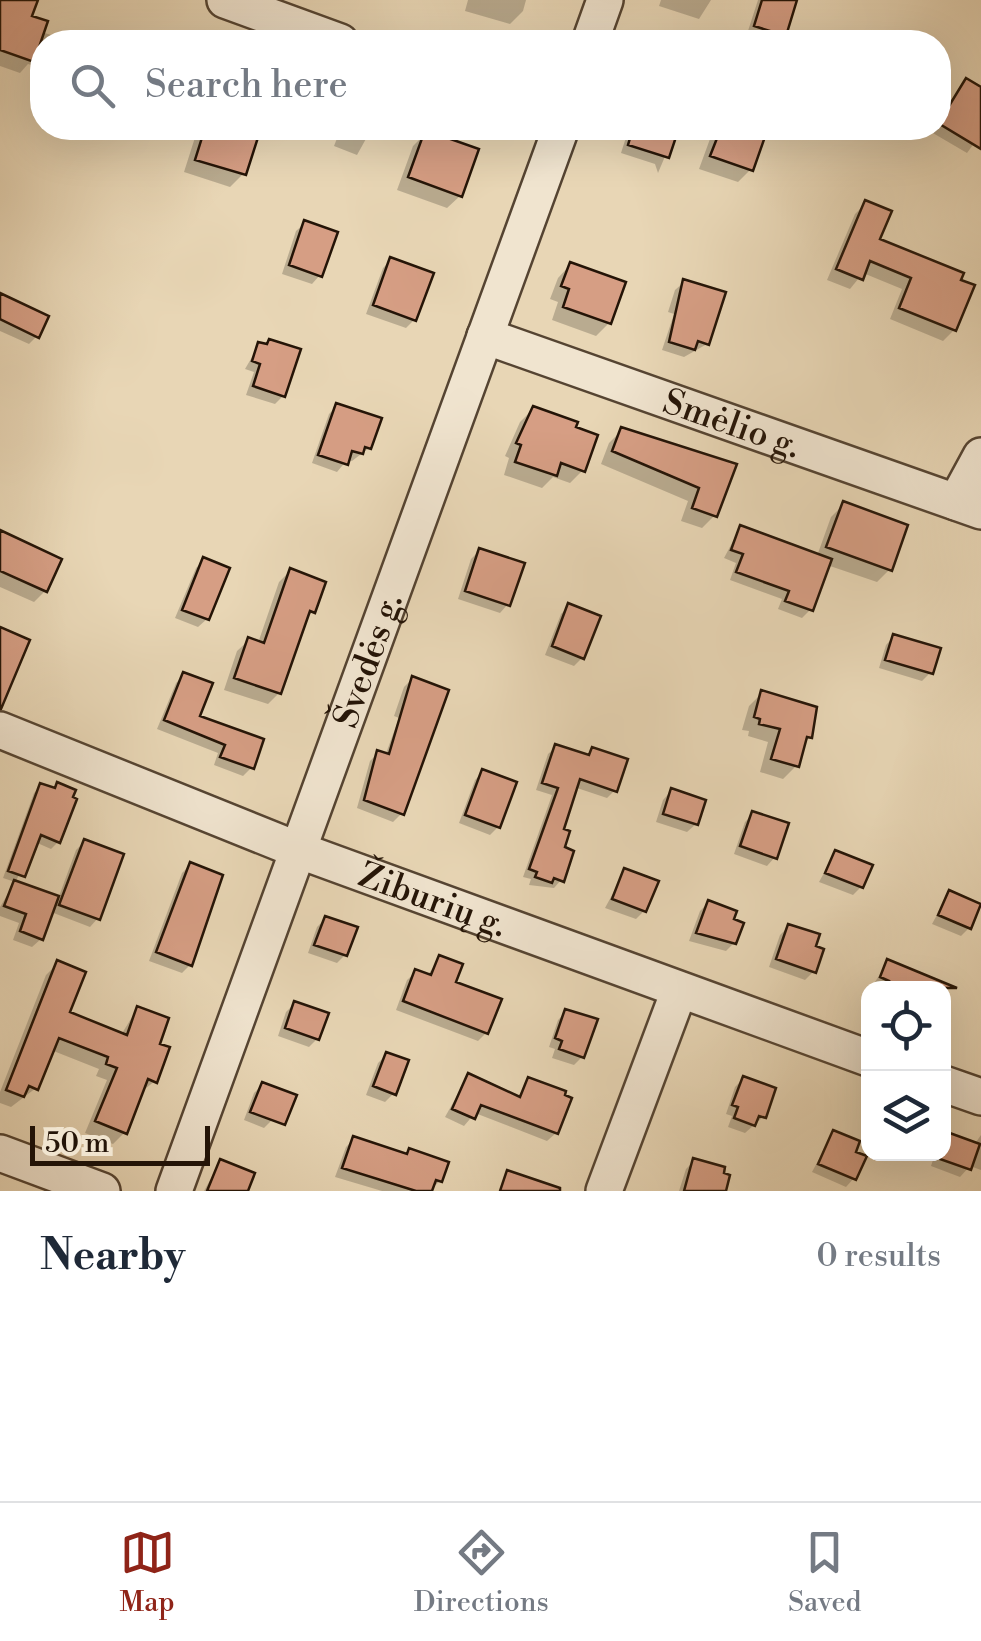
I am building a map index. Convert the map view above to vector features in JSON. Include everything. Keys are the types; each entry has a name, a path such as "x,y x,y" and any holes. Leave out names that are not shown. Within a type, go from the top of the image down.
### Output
{"street":[{"path":"225,0 307,30"},
{"path":"594,30 605,0"},
{"name":"Švedės g.","path":"174,1191 557,140"},
{"name":"Smėlio g.","path":"485,336 968,506"},
{"path":"968,506 981,456"},
{"name":"Žiburių g.","path":"0,730 298,850 861,1056"},
{"path":"604,1191 679,992"},
{"path":"951,1087 981,1098"},
{"path":"0,1153 102,1191"}],"building":[{"path":"0,0 38,0 32,16 48,21 45,30 30,30 30,61 0,50"},
{"path":"762,0 797,0 788,30 754,26"},
{"path":"966,78 981,87 981,149 951,131 951,103"},
{"path":"201,140 257,140 246,175 195,160"},
{"path":"421,140 453,140 479,149 462,197 408,177"},
{"path":"629,140 675,140 669,158 628,145"},
{"path":"716,140 764,140 753,171 710,156"},
{"path":"865,200 892,211 880,239 964,273 961,280 975,285 956,331 899,308 911,278 870,261 863,280 836,269"},
{"path":"304,220 338,232 322,277 289,265"},
{"path":"390,257 434,273 416,321 373,305"},
{"path":"570,262 626,282 611,324 563,307 569,289 561,286"},
{"path":"683,279 726,292 709,345 698,341 695,350 669,342"},
{"path":"0,293 49,316 39,338 0,319"},
{"path":"269,339 301,349 285,397 253,386 260,364 252,361 258,342 267,344"},
{"path":"336,403 382,418 371,449 365,447 363,454 352,451 348,465 318,455"},
{"path":"533,406 578,422 576,427 598,435 585,472 561,463 557,476 515,462 521,445 516,443"},
{"path":"621,427 737,464 717,517 692,508 699,488 612,451"},
{"path":"843,501 908,525 892,571 826,547"},
{"path":"740,525 832,559 813,611 785,601 789,591 736,572 743,554 731,550"},
{"path":"0,530 62,559 47,592 0,571"},
{"path":"479,548 525,563 510,606 465,591"},
{"path":"203,557 230,568 209,620 182,610"},
{"path":"290,568 326,582 315,613 310,611 281,694 234,678 248,637 264,643"},
{"path":"568,603 601,616 584,659 552,646"},
{"path":"0,627 30,640 1,709 0,709"},
{"path":"893,634 941,648 933,674 885,660"},
{"path":"183,672 213,683 200,716 264,739 254,769 220,757 225,745 164,720"},
{"path":"412,676 449,690 404,815 364,800 377,750 389,754"},
{"path":"761,690 817,707 812,738 807,737 799,767 771,759 780,729 759,724 760,719 754,717"},
{"path":"555,744 589,755 592,747 628,759 617,792 580,779 564,829 570,831 565,847 574,851 564,882 554,878 552,883 535,877 537,872 529,869 558,788 542,783"},
{"path":"482,769 517,782 500,828 465,815"},
{"path":"57,782 76,790 73,797 77,799 60,843 41,835 25,877 8,871 40,783 55,788"},
{"path":"671,788 706,800 698,825 663,814"},
{"path":"752,811 789,823 777,859 740,846"},
{"path":"84,839 124,854 100,920 59,905"},
{"path":"835,850 873,865 863,888 825,873"},
{"path":"190,862 223,875 192,966 156,952"},
{"path":"624,868 659,881 646,912 612,899"},
{"path":"14,880 59,896 43,940 20,931 26,914 4,906"},
{"path":"949,890 981,904 971,929 938,915"},
{"path":"708,900 737,911 734,919 744,923 736,944 696,933"},
{"path":"325,916 358,927 347,956 314,945"},
{"path":"788,924 820,934 816,946 824,949 816,973 776,959"},
{"path":"439,955 463,964 456,982 502,999 488,1034 403,1001 415,969 431,975"},
{"path":"887,959 940,981 889,981 880,977"},
{"path":"57,960 86,972 70,1012 127,1035 137,1006 169,1018 160,1044 170,1047 157,1083 148,1079 127,1134 95,1121 117,1068 106,1064 108,1057 59,1038 38,1090 29,1086 24,1097 6,1090"},
{"path":"294,1001 329,1013 319,1040 285,1028"},
{"path":"565,1009 598,1019 584,1058 559,1049 562,1041 555,1038"},
{"path":"386,1052 409,1060 396,1095 373,1086"},
{"path":"468,1073 520,1097 528,1077 566,1091 565,1095 572,1098 558,1134 481,1105 475,1119 452,1109"},
{"path":"743,1076 776,1088 766,1118 759,1116 755,1126 734,1118 738,1107 732,1105"},
{"path":"262,1082 297,1095 285,1125 250,1112"},
{"path":"833,1130 860,1141 856,1152 865,1161 856,1180 818,1164"},
{"path":"951,1133 980,1144 971,1170 946,1161 951,1161"},
{"path":"353,1136 407,1154 409,1148 449,1162 442,1182 436,1180 432,1191 416,1191 342,1168"},
{"path":"693,1158 725,1167 724,1173 730,1175 726,1191 684,1191"},
{"path":"220,1159 255,1173 248,1191 207,1191"},
{"path":"507,1170 560,1188 560,1191 500,1191"}]}
